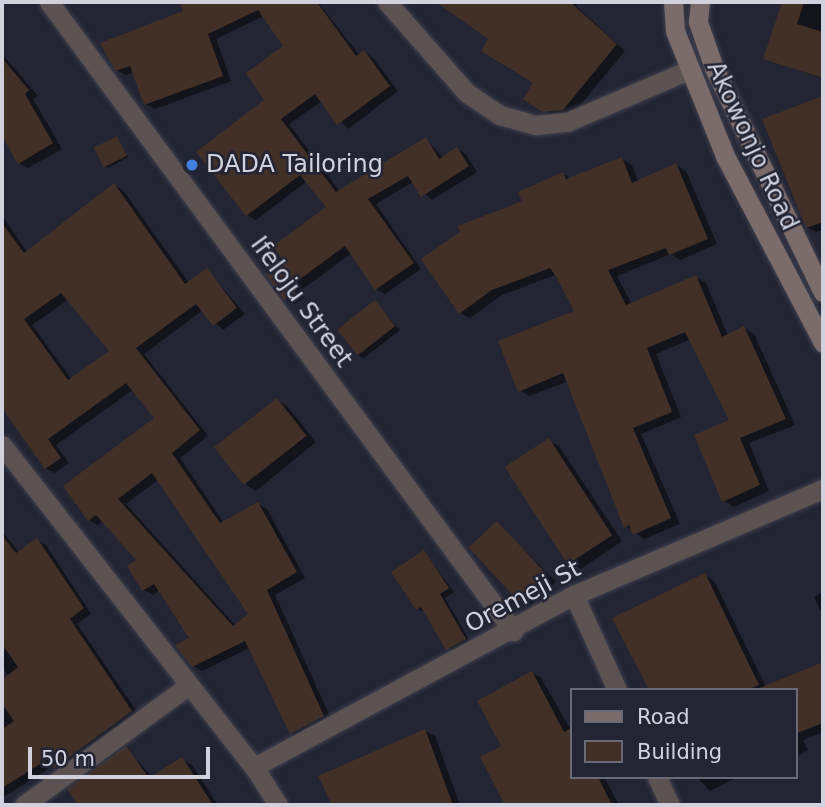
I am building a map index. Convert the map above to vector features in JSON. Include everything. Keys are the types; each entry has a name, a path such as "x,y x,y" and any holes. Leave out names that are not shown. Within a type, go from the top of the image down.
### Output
{"main road":[{"name":"Akowonjo Road","path":"673,2 675,31 725,156 823,342"},
{"name":"Akowonjo Road","path":"700,2 698,22 714,68 823,292"}],"street":[{"name":"Ifeloju Street","path":"49,2 513,631"},
{"path":"387,2 467,93 500,115 536,125 567,122 689,70"},
{"path":"2,445 254,767 278,805"},
{"name":"Oremeji St","path":"254,767 513,631 574,595 823,489"},
{"path":"574,595 616,688"},
{"path":"24,805 189,685"},
{"path":"658,779 670,805"}],"building":[{"path":"179,2 317,2 356,56 364,50 390,86 337,125 315,94 281,119 336,192 426,137 439,159 457,147 469,166 421,197 408,176 368,199 414,263 375,290 345,246 292,285 296,293 284,300 265,274 284,261 273,246 326,207 300,175 246,216 196,152 264,100 246,73 283,46 258,10 208,34 223,76 144,105 130,66 115,71 100,43 183,11"},
{"path":"436,2 570,2 617,44 563,110 542,112 523,99 533,83 481,51 488,39"},
{"path":"782,2 804,2 797,24 823,32 823,78 763,59"},
{"path":"2,58 29,90 25,94 53,143 18,164 2,136"},
{"path":"823,96 823,222 806,228 762,119"},
{"path":"117,136 127,156 104,167 94,148"},
{"path":"622,157 632,183 676,163 708,239 669,255 666,248 608,270 626,305 696,275 722,337 744,326 786,419 740,438 760,485 722,502 694,435 729,420 685,332 647,348 672,412 633,428 671,518 633,535 629,525 624,528 563,373 518,392 498,341 574,311 550,268 492,290 459,314 421,259 460,232 458,226 522,201 518,192 563,172 566,179"},
{"path":"114,183 185,284 207,268 237,308 213,326 196,304 136,348 200,430 172,453 220,523 258,502 297,572 267,590 324,716 290,734 245,641 192,667 175,645 189,638 154,584 142,591 127,566 136,560 96,515 88,521 63,486 154,418 126,383 48,439 61,458 45,469 2,408 2,223 24,253","holes":["61,293 109,351 68,380 24,319","152,473 248,614 233,626 118,499"]},
{"path":"375,300 395,326 357,356 337,330"},
{"path":"277,398 307,436 244,485 214,447"},
{"path":"549,438 612,535 568,564 505,467"},
{"path":"497,521 547,575 519,602 468,548"},
{"path":"2,535 16,553 37,538 84,608 70,619 132,711 54,768 48,759 2,788 2,729 14,721 2,704 2,680 18,667 2,644"},
{"path":"424,550 449,588 440,594 466,639 446,650 421,607 416,610 391,572"},
{"path":"705,573 759,685 752,688 648,688 612,618"},
{"path":"823,662 823,723 797,733 797,688 759,688"},
{"path":"532,671 564,732 570,729 570,779 599,779 612,805 505,805 480,757 501,746 477,701"},
{"path":"425,729 453,805 332,805 318,776"},
{"path":"126,746 149,778 182,757 213,805 78,805 67,789"}],"place":[{"name":"DADA Tailoring","path":"192,165"}]}
